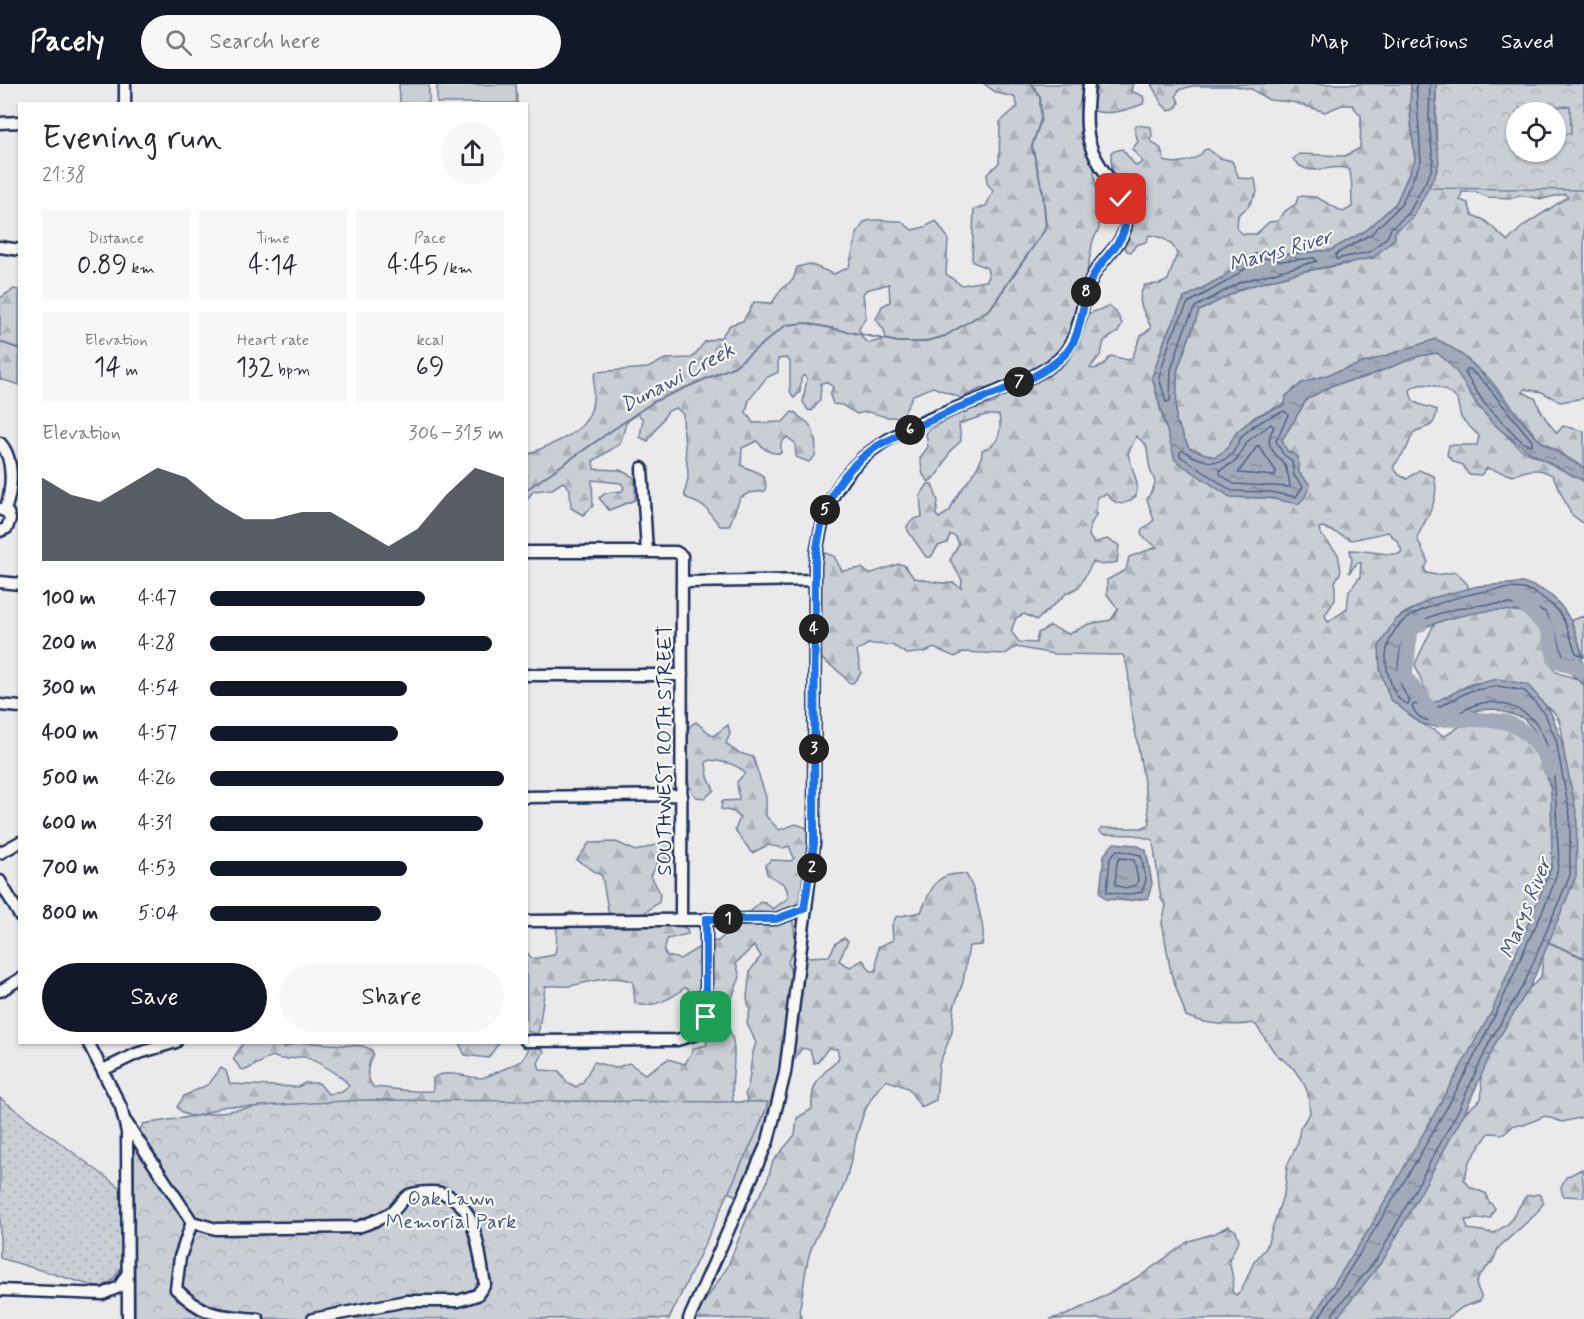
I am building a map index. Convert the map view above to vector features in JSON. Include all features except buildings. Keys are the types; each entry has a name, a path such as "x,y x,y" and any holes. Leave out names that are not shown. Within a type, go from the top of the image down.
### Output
{"street":[{"path":"125,84 125,102"},
{"path":"689,1319 775,1120 785,1073 814,844 815,580 818,532 836,488 863,456 914,428 1039,373 1069,349 1075,337 1087,288 1096,271 1118,245 1126,227 1121,199 1091,148 1087,126 1089,84"},
{"path":"0,123 18,122"},
{"path":"0,247 18,250"},
{"path":"0,443 10,461 10,497 2,510 10,522 7,528 0,531"},
{"path":"528,552 647,552 642,468"},
{"name":"SOUTHWEST ROTH STREET","path":"647,552 681,554 683,582 681,918"},
{"path":"683,582 815,580"},
{"path":"0,582 18,584"},
{"path":"528,675 682,675"},
{"path":"0,705 18,707"},
{"path":"528,797 682,795"},
{"path":"0,853 18,843"},
{"path":"0,880 18,912"},
{"path":"528,921 776,919 804,909"},
{"path":"528,1041 677,1040 697,1034 706,1017 706,919"},
{"path":"0,991 18,980"},
{"path":"89,1044 126,1122 192,1222 216,1229 358,1227 386,1215 407,1196 421,1192 439,1192 459,1201 471,1217 484,1284 477,1295 458,1301 406,1302 313,1319"},
{"path":"103,1071 136,1054 169,1044"},
{"path":"126,1122 128,1319"},
{"path":"192,1222 180,1257 177,1289 194,1306 213,1315 258,1319"},
{"path":"0,1290 103,1294 118,1287 127,1274"}],"green space":[{"path":"399,84 429,84 429,102 400,102"},
{"path":"516,84 517,102 437,102 437,85"},
{"path":"984,84 1090,84 1082,101 1081,126 1093,160 1096,190 1104,200 1099,211 1099,229 1093,240 1087,272 1085,315 1109,306 1116,312 1122,324 1118,332 1104,341 1101,354 1090,368 1094,369 1102,366 1111,356 1128,360 1132,358 1141,336 1151,328 1140,302 1142,291 1145,285 1160,284 1168,280 1177,254 1170,243 1162,238 1149,235 1146,242 1136,245 1131,252 1127,251 1122,243 1127,226 1131,224 1125,201 1129,186 1120,187 1117,183 1112,170 1111,152 1122,149 1136,166 1143,162 1132,149 1138,142 1134,127 1137,125 1151,127 1150,140 1161,149 1164,161 1174,163 1186,161 1208,149 1220,158 1232,161 1239,178 1255,179 1257,192 1248,207 1238,215 1237,229 1243,234 1256,234 1269,222 1278,221 1285,211 1296,204 1298,196 1316,197 1343,212 1352,207 1349,169 1341,167 1306,169 1293,159 1299,154 1345,156 1360,148 1361,116 1352,105 1342,105 1325,112 1292,102 1269,100 1251,89 1235,86 1192,86 1179,90 1176,95 1179,103 1177,107 1169,111 1162,104 1151,84 1411,84 1410,112 1415,160 1396,203 1367,230 1331,250 1280,255 1265,251 1255,254 1223,277 1184,298 1166,336 1152,377 1165,427 1230,497 1269,498 1298,503 1310,485 1299,473 1298,457 1287,451 1281,440 1307,399 1333,385 1363,378 1419,356 1437,353 1455,367 1479,407 1519,448 1584,481 1584,524 1571,514 1553,476 1548,473 1533,470 1513,476 1487,468 1481,475 1468,474 1463,465 1454,462 1447,455 1449,445 1477,445 1479,436 1461,418 1457,399 1447,391 1434,386 1415,386 1410,390 1416,403 1437,410 1436,417 1432,425 1413,433 1407,448 1393,467 1399,475 1407,479 1419,470 1434,476 1436,493 1434,501 1417,538 1428,562 1424,569 1427,573 1436,575 1456,572 1468,585 1468,596 1416,608 1406,612 1394,624 1405,708 1420,723 1444,736 1476,719 1497,721 1529,733 1544,747 1550,759 1547,775 1557,817 1559,841 1540,892 1544,907 1538,946 1324,1319 1050,1319 1066,1315 1095,1301 1143,1274 1189,1241 1216,1233 1228,1226 1236,1231 1239,1240 1229,1260 1233,1279 1232,1292 1236,1295 1242,1289 1254,1262 1266,1248 1285,1189 1287,1166 1298,1142 1300,1128 1310,1113 1308,1093 1304,1084 1294,1069 1275,1053 1256,1025 1252,1023 1219,1024 1186,1016 1171,973 1162,923 1166,906 1161,899 1153,840 1135,835 1103,834 1099,831 1102,828 1142,828 1150,824 1130,703 1126,662 1123,655 1054,654 1016,647 1005,654 963,652 955,657 934,648 925,652 907,654 892,645 868,644 857,651 861,673 853,683 849,683 816,652 820,644 819,565 825,553 834,556 842,571 862,568 869,574 899,564 904,565 914,578 939,583 954,583 961,588 962,580 950,560 959,544 955,536 950,535 947,543 938,546 931,557 926,557 907,526 914,519 922,517 920,496 928,484 932,484 938,501 936,515 939,518 950,511 974,473 982,450 996,441 1000,427 999,415 985,415 959,424 961,441 951,450 939,473 929,482 923,475 920,458 928,447 926,433 959,413 994,403 1014,387 1008,381 1000,387 991,390 982,388 961,398 933,387 913,395 903,415 889,417 869,412 857,414 842,405 833,404 830,395 833,387 826,382 821,383 820,400 812,411 808,410 803,402 807,378 804,375 801,378 800,392 794,398 790,391 790,362 787,358 778,359 778,372 766,378 749,400 746,412 753,423 783,422 792,412 796,413 807,422 814,433 815,456 809,462 796,457 795,443 787,437 781,443 781,453 767,451 757,441 742,448 741,465 759,473 765,479 765,491 749,493 740,498 729,526 720,526 705,507 685,497 688,476 683,414 676,408 668,411 648,441 640,437 643,419 637,414 626,423 620,444 593,461 594,469 620,470 635,478 635,500 609,510 599,498 606,493 622,491 624,487 621,483 592,480 593,506 583,515 571,508 570,489 563,482 552,489 533,491 528,498 528,455 571,434 585,421 592,408 596,372 648,368 665,359 692,358 705,342 721,337 730,325 743,321 754,302 772,303 782,288 793,280 797,267 809,264 834,274 849,267 857,234 864,222 901,221 912,230 936,221 948,238 946,274 961,285 986,281 989,277 987,268 973,262 972,258 974,210 986,206 993,191 987,183 987,174 999,163 1000,122 1018,106 1014,97 997,93","holes":["889,284 890,302 882,306 876,319 884,330 886,339 869,343 862,338 859,329 866,316 863,294 866,290","1136,436 1146,445 1150,471 1155,480 1147,499 1154,520 1141,531 1142,536 1157,547 1129,557 1126,570 1107,580 1107,594 1118,609 1111,620 1089,624 1069,634 1050,626 1038,633 1036,643 1019,642 1011,631 1016,618 1024,614 1037,620 1067,593 1079,587 1093,562 1102,565 1117,562 1119,545 1107,539 1094,543 1089,536 1090,526 1096,515 1097,497 1106,494 1120,504 1136,496 1137,483 1128,454","1323,527 1352,540 1388,532 1398,542 1402,551 1399,554 1393,554 1350,550 1352,560 1349,573 1357,563 1361,563 1360,577 1349,591 1347,609 1328,622 1325,615 1335,600 1335,582 1341,571 1338,554 1320,533 1319,528"]},
{"path":"1098,84 1133,84 1131,91 1143,96 1143,104 1109,113 1090,109 1091,95 1097,89"},
{"path":"1436,84 1584,84 1566,104 1566,102 1506,102 1506,162 1566,162 1566,154 1584,157 1584,398 1560,402 1542,392 1525,389 1523,392 1536,399 1545,418 1557,433 1563,426 1584,431 1584,468 1538,439 1488,377 1436,339 1256,416 1237,432 1227,451 1214,457 1189,448 1176,421 1177,371 1199,311 1243,288 1300,272 1348,264 1413,217 1436,173","holes":["1462,192 1476,192 1488,197 1512,198 1520,195 1542,199 1565,194 1568,197 1523,226 1508,241 1484,220 1472,215 1468,203 1460,200"]},
{"path":"1436,84 1584,84 1584,190 1428,188 1436,173"},
{"path":"1566,106 1570,106 1571,134 1566,134"},
{"path":"14,289 18,290 18,385 0,379 0,298"},
{"path":"1480,603 1511,608 1531,615 1544,629 1550,660 1555,671 1584,683 1584,1117 1562,1122 1545,1116 1524,1125 1514,1125 1504,1134 1489,1133 1469,1162 1464,1179 1470,1187 1487,1194 1487,1199 1495,1208 1490,1218 1465,1220 1468,1229 1494,1233 1509,1223 1526,1196 1539,1194 1544,1202 1536,1214 1498,1248 1493,1261 1480,1275 1476,1284 1481,1296 1480,1301 1463,1307 1446,1319 1334,1319 1433,1150 1453,1133 1463,1114 1481,1099 1481,1071 1486,1054 1511,1012 1541,976 1564,766 1560,723 1548,707 1489,684 1472,684 1461,689 1457,703 1430,704 1415,664 1434,624"},
{"path":"1584,616 1584,658 1571,620"},
{"path":"696,722 713,736 728,725 730,734 726,743 735,751 753,757 766,797 766,816 779,830 796,824 810,829 809,860 802,865 808,898 792,916 796,944 788,962 795,989 788,1004 789,1014 802,986 802,964 807,957 829,956 836,943 844,938 848,941 839,961 850,967 863,960 871,971 876,971 878,947 893,940 892,925 896,917 921,912 936,883 947,876 966,874 976,898 983,930 982,945 969,946 963,982 954,1007 952,1032 939,1065 936,1100 921,1107 908,1088 886,1080 869,1103 859,1128 842,1191 810,1252 799,1311 802,1319 693,1319 727,1268 750,1211 766,1185 773,1161 795,1135 797,1118 812,1109 813,1093 817,1081 837,1061 839,1057 837,1049 828,1048 818,1062 814,1063 810,1050 802,1048 792,1063 774,1116 736,1196 728,1192 278,1109 229,1106 190,1116 177,1107 184,1096 209,1084 221,1068 226,1071 230,1084 298,1087 305,1083 319,1083 328,1094 342,1092 349,1086 336,1074 305,1057 282,1059 272,1056 246,1070 241,1069 233,1059 242,1044 279,1044 284,1048 292,1044 363,1046 372,1050 373,1054 368,1071 373,1087 418,1091 433,1091 433,1078 438,1075 456,1074 480,1078 488,1076 523,1060 529,1048 538,1045 544,1051 538,1063 540,1070 559,1071 567,1082 576,1087 583,1082 594,1062 615,1068 629,1063 645,1074 668,1059 685,1064 694,1048 707,1045 704,1017 687,1015 691,997 688,989 684,988 668,999 654,1004 641,1005 635,1003 633,982 625,979 600,979 568,986 548,986 545,987 537,1034 528,1031 528,954 532,959 554,955 557,927 563,917 570,912 575,913 591,929 609,915 602,876 577,860 589,843 616,842 636,851 668,841 676,844 675,857 659,860 651,876 660,893 659,902 642,915 660,926 679,925 687,929 688,934 667,939 664,952 667,956 680,959 708,942 718,941 731,929 740,913 750,912 760,902 773,909 788,898 785,885 767,874 765,865 771,860 791,861 794,858 789,846 783,848 768,845 752,853 735,830 740,818 734,812 721,809 722,801 739,800 737,782 745,773 734,765 709,760 706,763 708,777 714,790 705,798 696,797 693,793 689,784 684,744 687,729","holes":["754,946 761,956 750,971 747,998 750,1011 747,1023 756,1043 745,1095 751,1107 734,1106 732,1095 733,1041 724,1019 740,977 736,963"]},
{"path":"460,1044 498,1044 488,1058 465,1055"},
{"path":"0,1098 122,1189 121,1268 111,1282 100,1288 0,1258"},
{"name":"Oak Lawn Memorial Park","path":"363,1100 768,1102 759,1128 669,1319 135,1318 134,1142 143,1124 261,1106"},
{"path":"1582,1169 1584,1197 1563,1196 1561,1187 1566,1177"}],"water":[{"path":"1411,84 1436,84 1435,123 1439,162 1436,173 1413,217 1395,232 1395,238 1373,258 1300,272 1243,288 1199,311 1177,371 1176,421 1189,448 1214,457 1227,448 1235,434 1250,421 1285,405 1286,396 1302,383 1436,339 1453,348 1480,371 1537,438 1584,468 1584,481 1527,450 1502,431 1479,407 1452,366 1437,353 1419,356 1363,378 1333,385 1307,399 1282,440 1287,451 1298,457 1299,473 1310,485 1305,497 1298,504 1269,498 1230,497 1175,460 1152,377 1166,336 1184,298 1223,277 1255,254 1265,251 1280,255 1331,250 1367,230 1396,203 1415,160 1410,112"},
{"path":"1522,583 1538,588 1563,608 1577,637 1584,685 1558,662 1550,634 1540,616 1503,610 1445,620 1415,633 1406,653 1405,678 1416,696 1431,704 1468,686 1498,679 1528,685 1550,711 1561,738 1577,816 1576,876 1531,985 1495,1044 1465,1112 1384,1259 1336,1319 1311,1319 1370,1228 1492,1011 1552,866 1551,788 1544,756 1534,730 1523,718 1495,709 1478,710 1457,723 1436,727 1420,723 1390,699 1380,670 1379,646 1395,620 1432,598 1478,586"},
{"path":"1114,843 1136,845 1146,850 1152,883 1148,898 1127,901 1106,899 1100,893 1104,855"}],"waterway":[{"name":"Dunawi Creek","path":"528,489 653,402 735,366 786,325 806,323 898,342 923,342 945,336 990,309 1046,228 1043,193 1032,146 1041,119 1040,97 1032,84"},
{"name":"Dunawi Creek","path":"0,342 18,348"},
{"name":"Marys River","path":"1520,601 1548,629 1555,660 1584,671"},
{"name":"Marys River","path":"1421,624 1411,629 1405,676 1437,719 1501,721 1515,726 1535,742 1550,770"},
{"path":"1548,942 1584,958"}],"route":[{"path":"706,1017 706,919 788,917 804,909 809,890 814,844 815,565 818,532 830,498 847,472 863,456 879,445 1039,373 1057,361 1069,349 1075,337 1087,288 1096,271 1118,245 1126,227 1121,199"}]}
